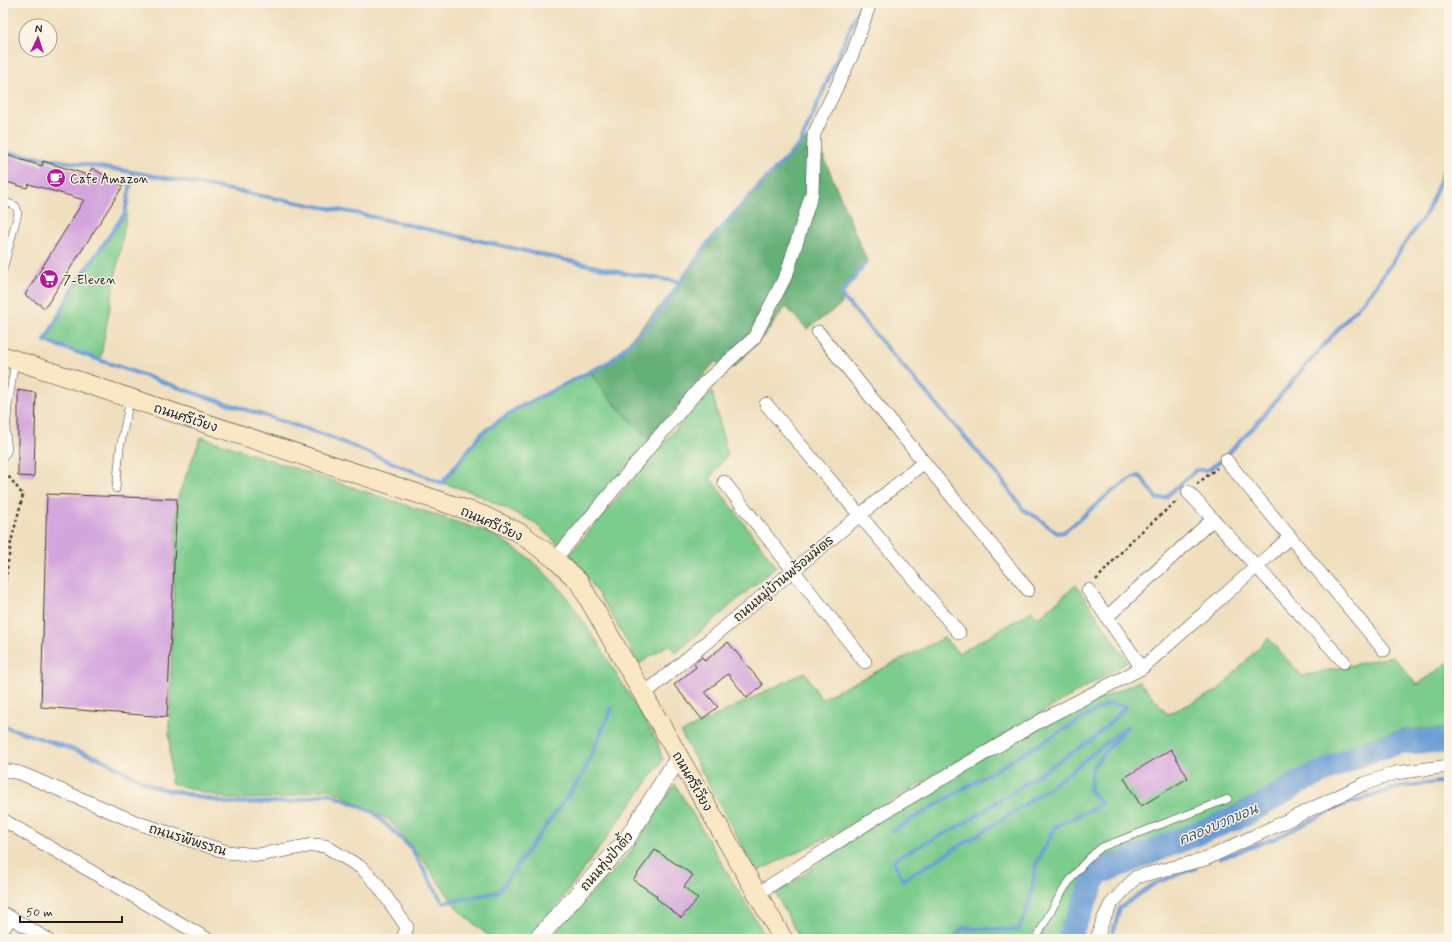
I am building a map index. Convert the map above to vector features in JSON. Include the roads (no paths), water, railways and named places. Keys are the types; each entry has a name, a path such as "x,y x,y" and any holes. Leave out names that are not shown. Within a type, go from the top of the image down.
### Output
{"main road":[{"name":"ถนนศรีเวียง","path":"9,358 482,515 520,533 555,559 579,582 783,939"}],"street":[{"path":"555,559 704,383 754,338 787,273 812,193 814,134 853,52 870,3"},
{"path":"818,332 1028,590"},
{"path":"766,404 959,633"},
{"path":"1226,460 1384,650"},
{"name":"ถนนหมู่บ้านพร้อมมิตร","path":"643,694 924,462"},
{"path":"724,482 792,571 865,662"},
{"path":"1188,492 1344,662"},
{"path":"1107,617 1213,519"},
{"path":"757,894 880,815 1027,729 1142,668 1290,537"},
{"path":"1088,590 1142,668"},
{"name":"ถนนทุ่งป่าติ้ว","path":"536,939 625,842 679,757"},
{"path":"1097,939 1103,920 1111,904 1136,877 1206,859 1364,784 1395,773 1449,766"},
{"name":"ถนนรพีพรรณ","path":"3,770 20,772 138,823 227,852 258,855 313,845 325,846 362,868 377,884 407,927 403,939"},
{"path":"3,820 207,939"},
{"path":"3,928 7,915 47,939"}],"lane":[{"path":"3,201 16,206 18,213 3,267"},
{"path":"3,458 8,450 6,433 10,384 9,358"},
{"path":"116,489 120,448 130,399"},
{"path":"1036,939 1051,910 1076,871 1089,856 1102,847 1228,800"}],"waterway":[{"path":"681,282 624,273 360,214 133,172 125,213 74,287 45,341 194,393 325,435 442,483 482,433 516,409 611,361 653,321 708,243 756,189 800,144 861,3"},
{"path":"3,152 133,172"},
{"path":"867,261 841,295 997,474 1024,510 1038,518 1057,533 1064,532 1118,487 1138,476 1142,478 1157,499 1165,498 1196,470 1208,470 1225,457 1258,422 1372,291 1427,212 1449,159"},
{"path":"892,831 1109,703 1126,707 1094,738 967,822 894,859 902,880 963,844 1043,792 1127,727 1092,768 1090,791 1102,804 1055,827 1036,864 1030,900 1019,930 962,928 954,939"},
{"path":"3,726 99,758 154,787 227,803 291,802 328,793 373,812 411,848 443,903 498,892 582,776 612,708"},
{"name":"คลองบวกขอน","path":"1070,939 1069,937 1097,874 1248,813 1300,782 1366,752 1401,742 1449,741"},
{"path":"1221,858 1276,838 1339,807 1399,787 1449,781"},
{"path":"1111,939 1120,908 1154,884 1196,868"}],"place":[{"name":"Cafe Amazon","path":"56,178"},
{"name":"7-Eleven","path":"49,279"}]}
